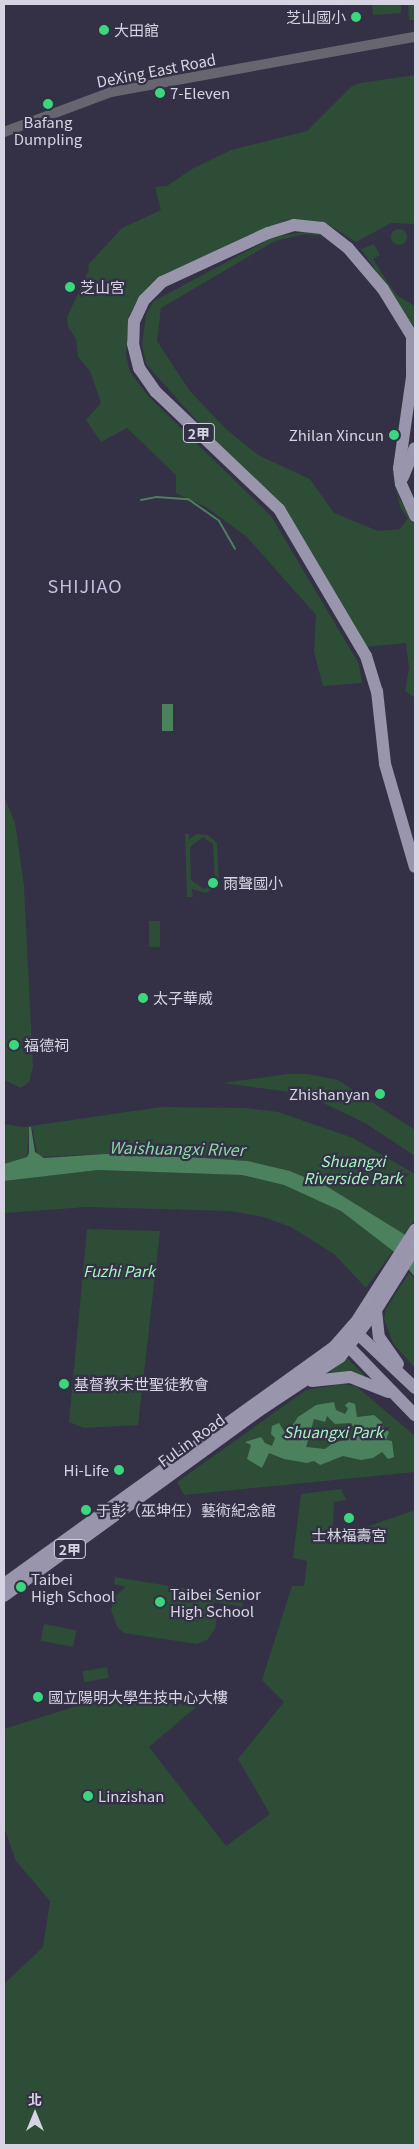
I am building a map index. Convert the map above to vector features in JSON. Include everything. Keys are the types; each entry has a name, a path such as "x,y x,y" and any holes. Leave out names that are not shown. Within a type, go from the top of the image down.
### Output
{"main road":[{"name":"2甲","path":"415,516 401,484 400,450 412,377 413,339 383,290 348,248 322,228 294,225 268,233 162,282 144,300 134,320 133,344 139,368 156,392 279,509 366,656 377,691 385,764 415,867"},
{"path":"401,484 415,448"},
{"name":"2甲","path":"378,1296 415,1230"},
{"name":"2甲","path":"378,1296 415,1248"},
{"name":"FuLin Road","path":"4,1584 272,1389 311,1366 353,1334 376,1310 378,1296"},
{"name":"FuLin Road","path":"353,1334 378,1296"},
{"path":"376,1310 380,1337 405,1377"},
{"path":"415,1388 405,1377 353,1334 349,1347 415,1414"},
{"name":"FuLin Road","path":"4,1596 300,1384 330,1366 349,1347"},
{"path":"300,1384 334,1376 350,1377 398,1397"}],"street":[{"name":"DeXing East Road","path":"4,132 111,92 415,37"}],"green space":[{"path":"372,4 401,4 401,13 373,15"},
{"path":"408,4 415,4 415,20 409,20"},
{"path":"415,75 415,224 391,223 356,242 326,223 286,220 138,299 129,316 126,355 130,372 148,396 271,516 359,664 362,683 323,686 314,652 316,615 247,537 206,507 176,493 176,475 127,428 101,442 86,420 101,403 90,371 78,357 76,339 68,327 67,317 89,270 88,265 122,228 161,210 155,187 167,186 192,169 231,150 307,131 352,86 360,83"},
{"path":"399,229 405,231 407,237 405,243 399,245 393,243 391,237 393,231"},
{"path":"311,231 325,236 305,234 275,241 161,308 157,341 189,390 226,429 258,455 310,479 334,513 378,531 400,529 408,518 400,507 392,471 399,498 415,522 415,698 405,691 409,668 406,643 364,647 277,503 205,430 146,364 142,345 146,314 154,301 273,237"},
{"path":"374,244 380,255 373,259 388,283 398,296 415,306 415,328 361,249"},
{"path":"4,796 15,823 24,886 33,1067 29,1082 21,1088 4,1080"},
{"path":"185,834 189,834 189,839 197,834 208,835 217,843 219,884 206,893 192,889 193,897 187,897","holes":["203,837 213,844 215,882 204,889 191,880 190,847"]},
{"path":"149,921 160,921 160,947 149,947"},
{"path":"287,1074 308,1074 338,1080 415,1130 415,1156 365,1123 319,1101 290,1092 223,1083"},
{"name":"Shuangxi Riverside Park","path":"161,1107 245,1108 278,1112 353,1138 415,1174 415,1219 404,1235 328,1187 290,1171 248,1161 105,1154 38,1157 32,1127 29,1128 27,1157 4,1164 4,1124 24,1127"},
{"name":"Shuangxi Riverside Park","path":"98,1170 242,1175 284,1185 341,1211 393,1251 366,1288 334,1254 291,1227 263,1217 231,1211 87,1207 4,1213 4,1181"},
{"name":"Fuzhi Park","path":"87,1229 160,1231 138,1425 84,1428 69,1422"},
{"path":"409,1273 415,1279 415,1368 393,1343 384,1319 386,1309"},
{"path":"347,1358 365,1376 364,1378 329,1373"},
{"name":"Shuangxi Park","path":"342,1384 356,1386 415,1436 415,1472 184,1495 177,1482 306,1390"},
{"path":"341,1489 346,1500 334,1502 333,1528 326,1531 332,1539 415,1510 415,2145 4,2145 4,1984 43,1947 50,1901 16,1861 4,1827 4,1729 117,1693 196,1707 149,1747 226,1846 270,1814 238,1759 284,1702 262,1680 292,1586 304,1586 307,1561 293,1558 301,1494"},
{"path":"115,1577 243,1598 242,1607 213,1602 217,1616 215,1629 207,1640 197,1644 124,1633 117,1627 111,1610 115,1596 126,1587 114,1584"},
{"path":"44,1624 76,1630 73,1647 41,1641"},
{"path":"107,1667 109,1678 84,1682 82,1671"}],"shaded area":[{"path":"162,704 173,704 173,731 162,731"},
{"path":"29,1127 31,1127 35,1152 44,1158 105,1154 187,1157 248,1161 290,1171 328,1187 415,1241 415,1277 393,1251 341,1211 284,1185 242,1175 98,1170 4,1181 4,1164 27,1157 29,1153"},
{"path":"334,1402 336,1410 345,1414 348,1409 345,1405 349,1402 355,1404 357,1417 374,1415 389,1432 386,1440 392,1441 394,1457 388,1459 382,1452 373,1458 361,1460 343,1456 320,1465 314,1461 307,1463 284,1459 269,1453 262,1468 247,1459 251,1445 245,1442 261,1437 265,1443 272,1446 275,1438 271,1434 272,1426 279,1423 285,1433 292,1435 290,1429 298,1417 316,1405","holes":["327,1416 335,1424 351,1423 359,1436 333,1443 325,1449 306,1447 314,1419 325,1422"]}],"waterway":[{"path":"141,500 156,497 188,499 219,521 235,549"}],"place":[{"name":"芝山國小","path":"356,17"},
{"name":"大田館","path":"104,30"},
{"name":"7-Eleven","path":"160,93"},
{"name":"Bafang Dumpling","path":"48,104"},
{"name":"芝山宮","path":"70,287"},
{"name":"Zhilan Xincun","path":"394,435"},
{"name":"雨聲國小","path":"213,883"},
{"name":"太子華威","path":"143,998"},
{"name":"福德祠","path":"14,1045"},
{"name":"Zhishanyan","path":"380,1094"},
{"name":"基督教末世聖徒教會","path":"64,1384"},
{"name":"Hi-Life","path":"119,1470"},
{"name":"于彭（巫坤任）藝術紀念館","path":"86,1510"},
{"name":"士林福壽宮","path":"349,1518"},
{"name":"Taibei High School","path":"21,1587"},
{"name":"Taibei Senior High School","path":"160,1602"},
{"name":"國立陽明大學生技中心大樓","path":"38,1697"},
{"name":"Linzishan","path":"88,1796"}],"district":[{"name":"SHIJIAO","path":"85,585"}],"water label":[{"name":"Waishuangxi River","path":"177,1148"}]}
